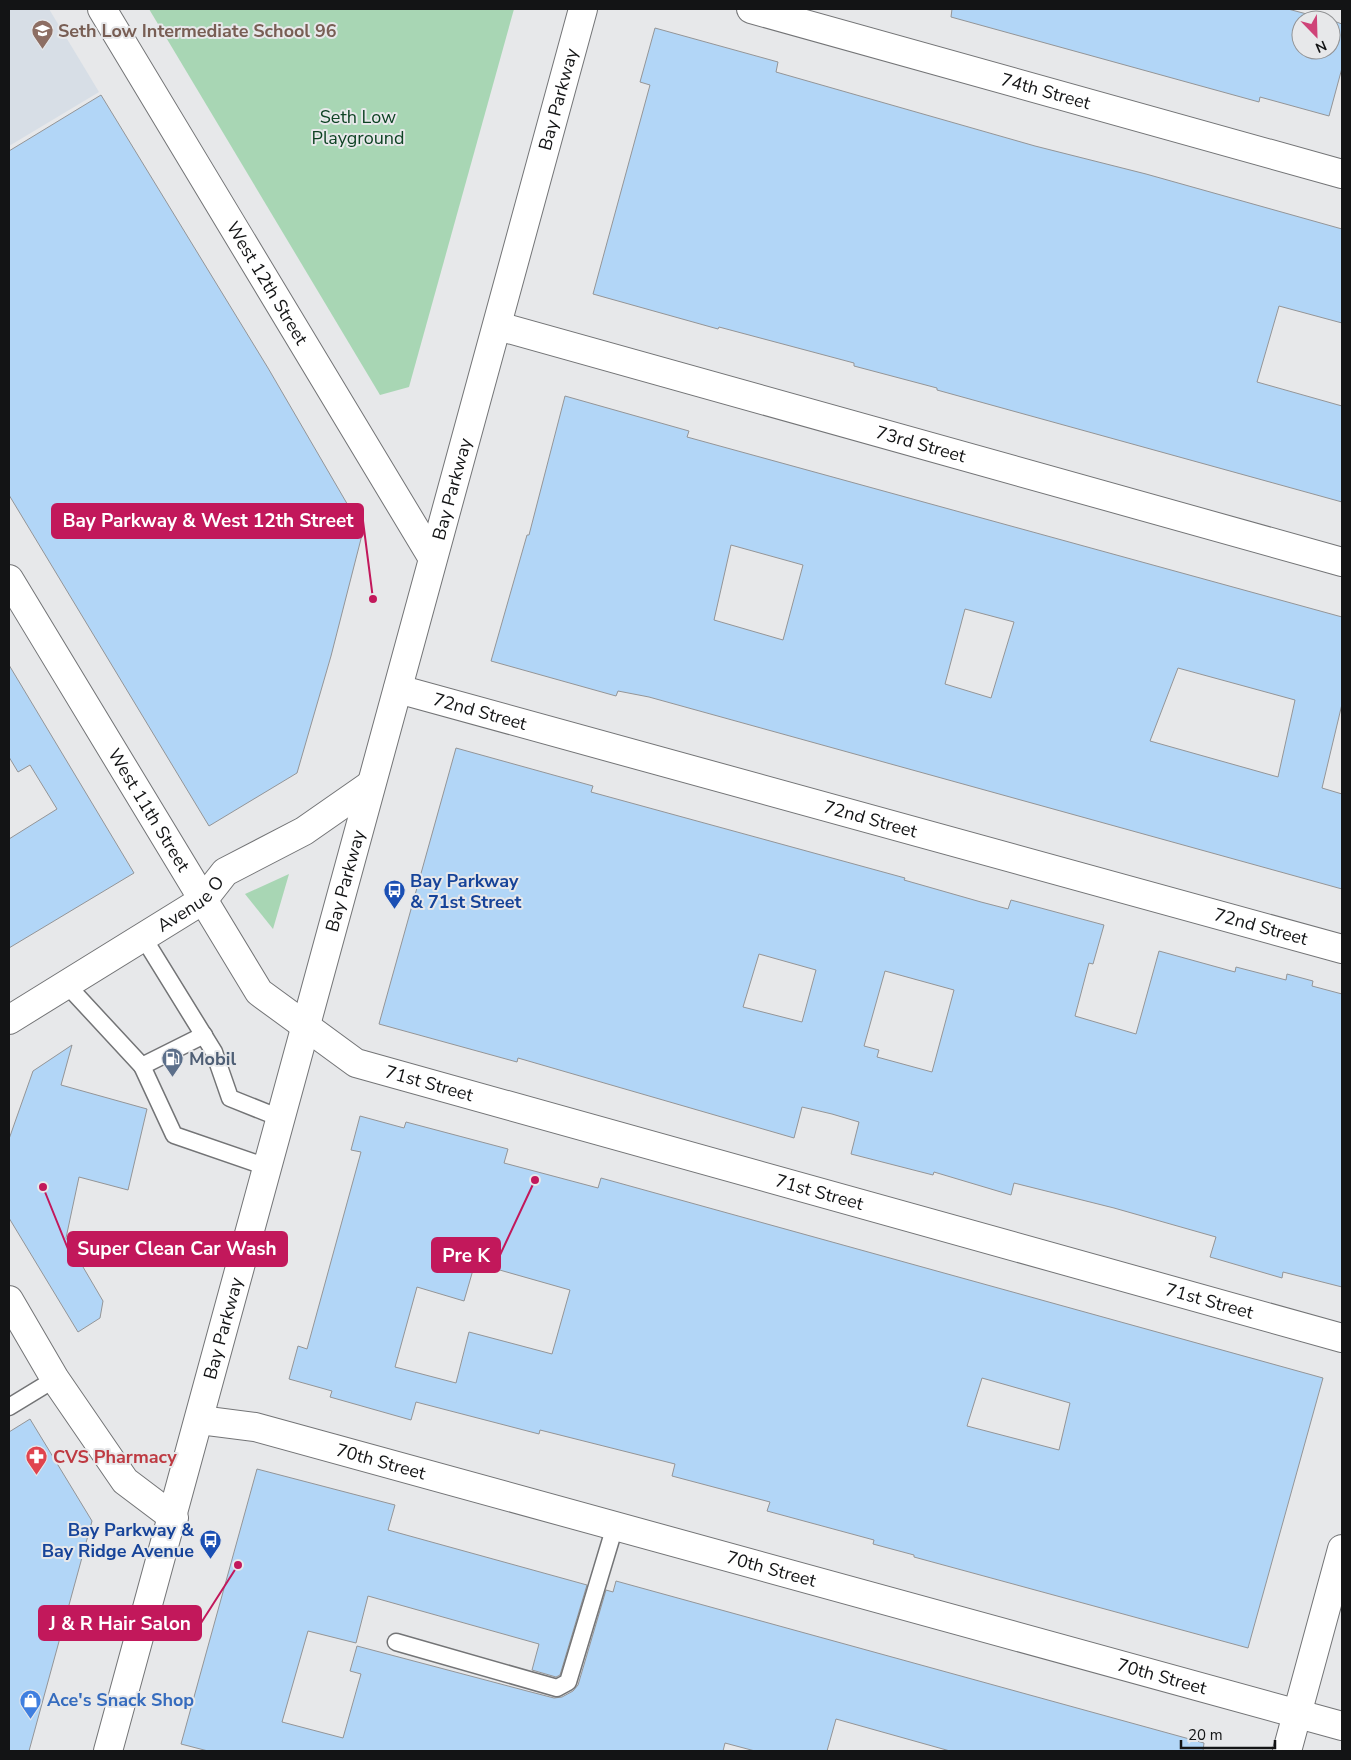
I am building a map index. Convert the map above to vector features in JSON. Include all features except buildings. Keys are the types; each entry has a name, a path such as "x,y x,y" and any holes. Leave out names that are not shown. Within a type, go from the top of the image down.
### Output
{"street":[{"name":"West 12th Street","path":"102,9 432,557"},
{"name":"Bay Parkway","path":"108,1751 174,1518 432,557 498,326 583,9"},
{"name":"74th Street","path":"751,9 1342,174"},
{"name":"73rd Street","path":"498,326 1342,562"},
{"name":"West 11th Street","path":"9,578 259,992 305,1026"},
{"name":"72nd Street","path":"398,689 1342,949"},
{"name":"Avenue O","path":"9,1020 203,900 225,872 304,831 370,786"},
{"name":"71st Street","path":"305,1026 356,1063 1342,1338"},
{"path":"9,1300 55,1379 125,1481 174,1518"},
{"name":"70th Street","path":"200,1420 255,1427 1342,1726"},
{"path":"1287,1751 1342,1548"}],"lane":[{"path":"143,937 214,1052 230,1098 280,1118"},
{"path":"66,984 142,1066 174,1135 267,1167"},
{"path":"142,1066 204,1035"},
{"path":"9,1406 55,1379"},
{"path":"396,1642 557,1688 563,1686 568,1682 615,1526"}],"shaded area":[{"name":"Seth Low Intermediate School 96","path":"9,9 49,9 99,92 9,146"}],"green space":[{"name":"Seth Low Playground","path":"149,9 514,9 409,387 380,395"},
{"path":"289,874 273,929 245,894"}],"place":[{"name":"Seth Low Intermediate School 96","path":"42,50"},
{"name":"Bay Parkway & West 12th Street","path":"373,599"},
{"name":"Bay Parkway & 71st Street","path":"394,910"},
{"name":"Mobil","path":"173,1078"},
{"name":"Pre K","path":"535,1180"},
{"name":"Super Clean Car Wash","path":"43,1187"},
{"name":"CVS Pharmacy","path":"37,1476"},
{"name":"Bay Parkway & Bay Ridge Avenue","path":"210,1559"},
{"name":"J & R Hair Salon","path":"238,1565"},
{"name":"Ace's Snack Shop","path":"31,1719"}]}
